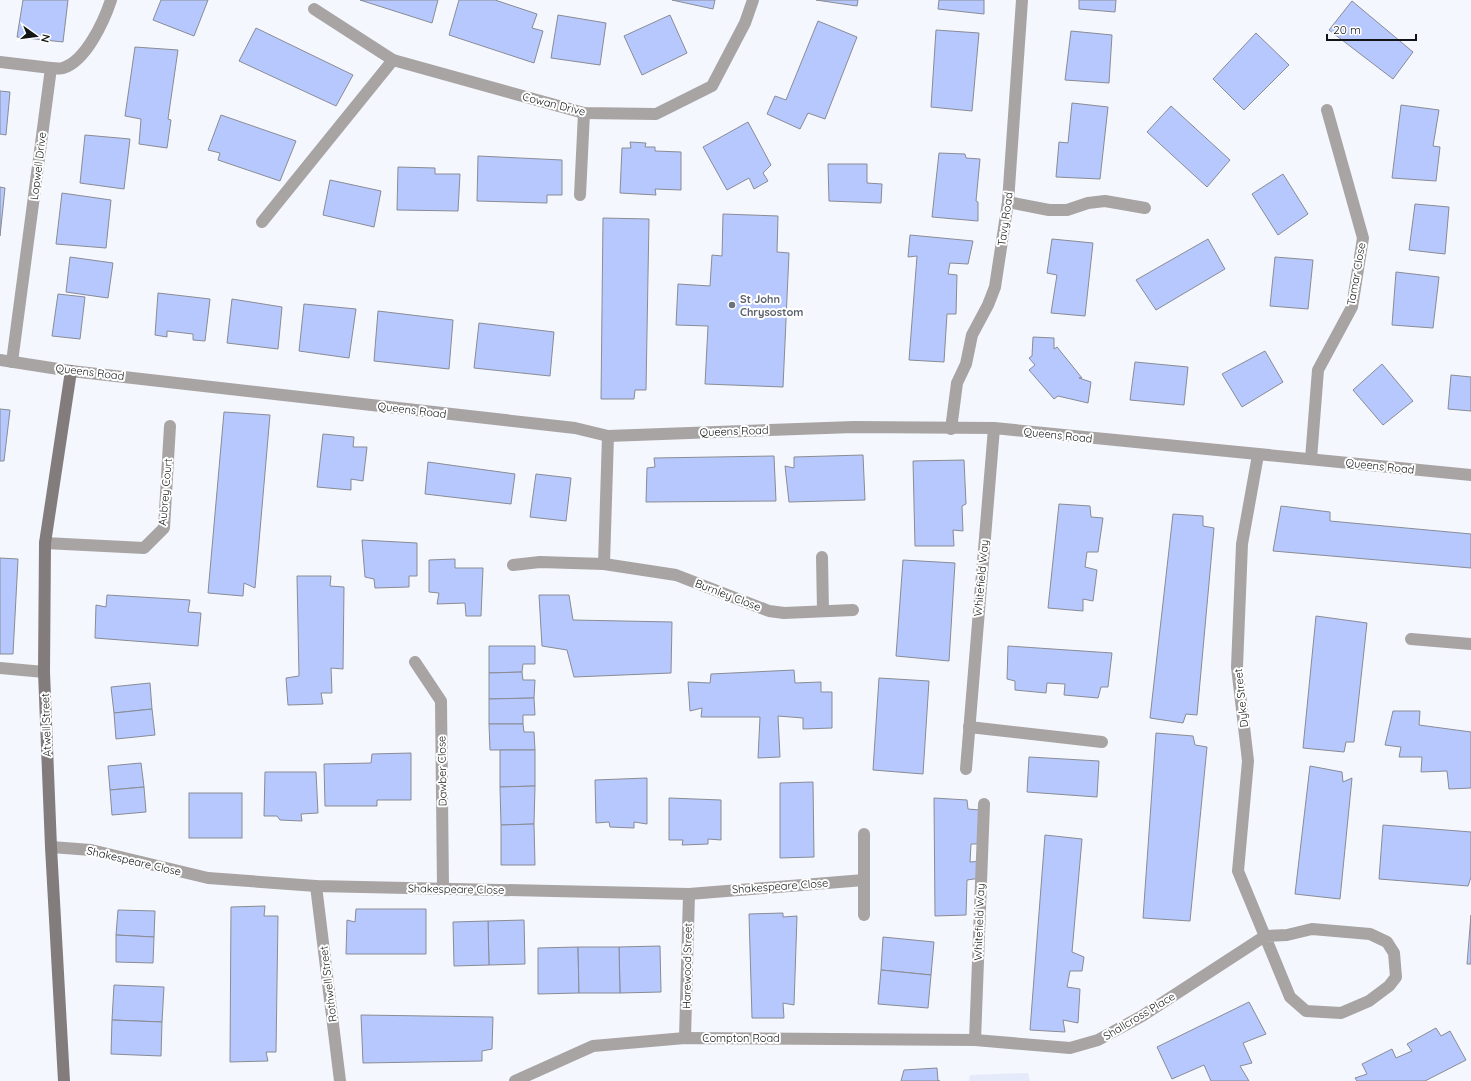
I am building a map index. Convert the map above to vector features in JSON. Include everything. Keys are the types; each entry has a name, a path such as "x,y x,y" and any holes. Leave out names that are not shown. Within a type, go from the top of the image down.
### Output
{"street":[{"path":"0,62 63,68 81,57 105,18 111,0"},
{"name":"Cowan Drive","path":"314,9 392,60 584,113 656,114 712,86 745,23 753,0"},
{"name":"Tavy Road","path":"951,429 957,383 966,364 972,335 988,305 995,287 1008,202 1022,0"},
{"path":"262,222 392,60"},
{"name":"Lopwell Drive","path":"12,362 51,68"},
{"name":"Tamar Close","path":"1311,459 1318,370 1352,307 1363,238 1327,110"},
{"path":"580,195 584,113"},
{"path":"1008,202 1049,210 1067,210 1088,203 1105,201 1145,208"},
{"name":"Queens Road","path":"0,360 71,371 576,428 608,436 854,427 951,429 994,428 1471,475"},
{"name":"Atwell Street","path":"64,1081 51,847 44,672 45,543 71,371"},
{"name":"Aubrey Court","path":"45,543 144,548 164,528 170,426"},
{"name":"Whitefield Way","path":"966,769 994,428"},
{"path":"604,564 608,436"},
{"name":"Dyke Street","path":"1258,455 1242,544 1237,667 1248,761 1238,871 1290,997 1306,1010 1341,1014 1369,1001 1389,986 1396,977 1394,953 1387,942 1370,934 1312,929 1287,935 1265,936"},
{"path":"822,557 823,611"},
{"name":"Burnley Close","path":"513,565 540,562 604,564 676,575 769,611 784,613 853,610"},
{"path":"1411,639 1471,644"},
{"name":"Dawber Close","path":"415,662 441,701 443,888"},
{"path":"0,668 44,672"},
{"path":"969,727 1102,742"},
{"name":"Whitefield Way","path":"975,1040 984,804"},
{"path":"864,834 864,915"},
{"name":"Shakespeare Close","path":"51,847 91,850 208,878 316,886 689,894 864,880"},
{"name":"Rothwell Street","path":"316,886 340,1081"},
{"name":"Harewood Street","path":"685,1038 689,894"},
{"name":"Shallcross Place","path":"975,1040 1070,1048 1098,1040 1142,1016 1265,936"},
{"name":"Compton Road","path":"515,1081 593,1046 685,1038 975,1040"}],"shaded area":[{"path":"1028,1073 1030,1081 969,1081 970,1075"}],"building":[{"path":"23,0 68,0 63,42 17,37"},
{"path":"161,0 208,0 194,36 153,20"},
{"path":"360,0 438,0 432,23"},
{"path":"459,0 495,0 537,14 532,28 543,31 534,63 449,35"},
{"path":"672,0 715,0 713,9"},
{"path":"816,0 858,0 857,6"},
{"path":"939,0 984,0 984,14 938,9"},
{"path":"1079,0 1116,0 1115,12 1079,9"},
{"path":"1352,1 1413,52 1393,79 1329,30"},
{"path":"558,15 606,23 600,65 551,58"},
{"path":"670,15 687,53 642,75 624,36"},
{"path":"818,21 857,37 825,119 808,113 800,129 767,114 775,96 786,100"},
{"path":"256,28 353,75 336,106 239,61"},
{"path":"936,30 979,33 972,111 931,107"},
{"path":"1071,31 1112,35 1109,83 1065,80"},
{"path":"1256,33 1289,65 1244,110 1213,79"},
{"path":"135,47 178,50 168,119 171,120 167,148 139,144 141,119 125,116"},
{"path":"0,91 10,92 6,135 0,134"},
{"path":"1072,103 1108,107 1100,179 1056,177 1059,142 1068,143"},
{"path":"1401,105 1439,110 1433,146 1440,147 1436,181 1392,178"},
{"path":"1171,106 1230,160 1207,187 1147,132"},
{"path":"221,115 296,141 280,181 218,160 220,153 208,150"},
{"path":"748,122 771,165 763,173 768,181 754,189 749,178 727,190 703,147"},
{"path":"85,135 130,139 124,189 80,183"},
{"path":"630,142 646,143 645,147 655,147 655,151 681,152 681,190 655,189 656,195 620,193 622,148 631,148"},
{"path":"939,153 965,154 966,158 980,159 976,201 978,202 978,221 932,217"},
{"path":"478,156 562,160 562,195 547,195 547,203 477,201"},
{"path":"828,164 867,164 867,183 882,184 881,203 829,201"},
{"path":"398,167 435,168 435,174 460,174 458,211 397,210"},
{"path":"1283,174 1308,214 1278,235 1252,194"},
{"path":"330,180 381,191 374,227 323,215"},
{"path":"0,187 5,188 0,236"},
{"path":"62,193 111,200 106,248 56,244"},
{"path":"1415,204 1449,207 1445,254 1409,250"},
{"name":"St John Chrysostom","path":"723,214 778,216 777,252 789,253 783,387 705,384 708,326 676,325 678,284 710,286 712,255 722,256"},
{"path":"603,218 649,219 646,390 635,390 634,399 601,399"},
{"path":"910,235 973,241 968,264 950,263 948,274 957,275 956,314 947,314 944,362 909,360 917,256 908,257"},
{"path":"1052,239 1093,243 1085,316 1051,313 1057,275 1047,273"},
{"path":"1208,239 1225,269 1156,310 1136,280"},
{"path":"70,257 113,263 108,298 66,292"},
{"path":"1275,257 1313,260 1308,309 1270,306"},
{"path":"1396,272 1439,277 1433,328 1392,325"},
{"path":"158,293 210,299 205,341 193,340 193,334 167,331 167,337 155,335"},
{"path":"58,294 85,297 80,339 52,336"},
{"path":"232,299 282,307 278,349 227,343"},
{"path":"304,304 356,309 349,358 299,351"},
{"path":"378,311 453,320 449,369 374,361"},
{"path":"479,323 554,332 550,376 474,368"},
{"path":"1033,337 1054,338 1054,349 1057,347 1082,378 1079,378 1091,382 1088,403 1058,396 1054,399 1029,370 1035,365 1029,358 1032,356"},
{"path":"1265,351 1283,382 1242,407 1222,374"},
{"path":"1135,362 1188,367 1184,405 1130,400"},
{"path":"1382,364 1413,401 1383,425 1353,390"},
{"path":"1451,375 1471,377 1471,411 1448,409"},
{"path":"0,409 10,410 4,461 0,461"},
{"path":"224,412 270,415 255,588 244,583 243,596 208,593"},
{"path":"323,434 354,437 353,447 367,447 363,481 351,479 351,490 317,487"},
{"path":"863,455 865,500 789,502 785,466 794,468 794,457"},
{"path":"774,456 776,501 646,502 647,468 655,467 654,458"},
{"path":"964,460 966,504 962,506 963,531 953,530 954,546 915,546 913,461"},
{"path":"428,462 515,474 511,504 425,494"},
{"path":"536,474 571,478 566,521 530,517"},
{"path":"1059,504 1090,506 1091,517 1103,518 1098,552 1087,552 1085,567 1097,570 1093,601 1083,599 1083,611 1048,608"},
{"path":"1281,506 1330,512 1330,521 1471,534 1471,568 1273,551"},
{"path":"1173,514 1203,516 1203,526 1214,528 1197,715 1186,714 1183,723 1150,718"},
{"path":"362,540 417,543 417,576 409,576 409,587 375,588 374,579 365,577"},
{"path":"0,558 18,559 13,654 0,654"},
{"path":"455,559 455,568 483,568 481,616 466,616 465,603 437,604 439,593 429,592 429,560"},
{"path":"903,560 955,563 949,661 896,656"},
{"path":"297,576 331,576 330,586 344,587 343,669 331,668 332,693 321,693 323,704 288,705 286,678 299,676"},
{"path":"107,595 190,600 188,612 201,613 198,646 95,638 96,605 106,607"},
{"path":"539,595 569,595 573,620 672,622 671,673 574,677 567,650 542,646"},
{"path":"1316,616 1367,623 1354,742 1346,742 1344,752 1303,748"},
{"path":"489,646 535,646 535,664 523,664 522,672 489,673"},
{"path":"1008,646 1112,653 1108,687 1101,687 1098,698 1064,695 1065,684 1047,683 1046,693 1015,690 1015,681 1007,679"},
{"path":"794,670 795,683 821,682 821,692 832,692 832,728 803,729 803,718 778,716 780,757 758,758 760,717 701,717 702,708 690,711 688,682 710,683 711,674"},
{"path":"522,672 523,680 535,680 534,698 489,699 489,673"},
{"path":"879,678 929,681 923,774 873,770"},
{"path":"150,683 152,709 114,713 111,687"},
{"path":"534,698 535,715 523,715 523,724 489,724 489,699"},
{"path":"152,709 155,735 116,739 114,713"},
{"path":"1393,711 1420,711 1419,725 1471,732 1471,788 1449,789 1447,771 1421,772 1422,757 1399,757 1401,747 1385,745"},
{"path":"489,724 523,724 524,732 534,732 535,750 490,750"},
{"path":"1156,733 1193,736 1195,745 1207,747 1190,921 1143,918"},
{"path":"500,750 535,750 535,786 500,787"},
{"path":"411,753 411,800 377,800 377,806 325,806 324,764 371,763 372,754"},
{"path":"1029,757 1099,761 1097,797 1027,792"},
{"path":"141,763 144,787 110,790 108,766"},
{"path":"1310,766 1342,772 1343,782 1352,778 1340,899 1295,894"},
{"path":"265,772 316,772 318,813 301,814 302,821 280,820 277,816 264,816"},
{"path":"647,778 647,824 634,822 634,828 610,827 609,822 596,823 595,780"},
{"path":"813,782 814,857 780,858 780,783"},
{"path":"535,786 534,824 501,825 500,787"},
{"path":"144,787 146,812 112,815 110,790"},
{"path":"189,793 242,793 242,838 189,838"},
{"path":"669,798 721,800 721,840 708,839 708,844 682,845 683,840 669,840"},
{"path":"934,798 967,800 968,809 979,810 978,844 971,844 970,862 982,861 981,878 967,880 966,915 935,916"},
{"path":"534,824 535,865 501,865 501,825"},
{"path":"1383,825 1471,832 1471,877 1468,886 1379,879"},
{"path":"1045,835 1082,839 1072,952 1084,957 1082,971 1070,971 1067,987 1080,989 1078,1023 1063,1020 1065,1032 1030,1030"},
{"path":"265,906 264,916 278,916 276,1052 266,1052 268,1061 230,1062 231,907"},
{"path":"356,909 426,909 426,954 346,954 347,920 355,922"},
{"path":"118,910 155,911 154,937 116,935"},
{"path":"783,913 783,917 797,916 794,1005 783,1003 784,1018 752,1018 749,914"},
{"path":"1471,915 1471,964 1467,964"},
{"path":"524,920 525,964 489,965 488,921"},
{"path":"488,921 489,965 454,966 453,922"},
{"path":"116,935 154,937 153,963 116,962"},
{"path":"883,937 934,942 931,975 881,970"},
{"path":"660,946 661,992 620,993 619,947"},
{"path":"578,947 579,993 538,994 538,948"},
{"path":"578,947 619,947 620,993 579,993"},
{"path":"881,970 931,975 928,1008 878,1004"},
{"path":"114,985 164,987 162,1022 112,1020"},
{"path":"1249,1002 1266,1034 1243,1043 1252,1063 1240,1066 1249,1081 1211,1081 1204,1065 1172,1079 1157,1047"},
{"path":"361,1015 493,1017 492,1049 482,1051 482,1061 363,1063"},
{"path":"112,1020 162,1022 161,1056 111,1054"},
{"path":"1436,1028 1441,1036 1450,1031 1466,1060 1425,1081 1357,1081 1355,1078 1367,1074 1362,1064 1392,1049 1396,1058 1412,1051 1407,1044"},
{"path":"937,1068 938,1081 901,1081 904,1070"}],"place":[{"name":"St John Chrysostom","path":"732,305"}]}
